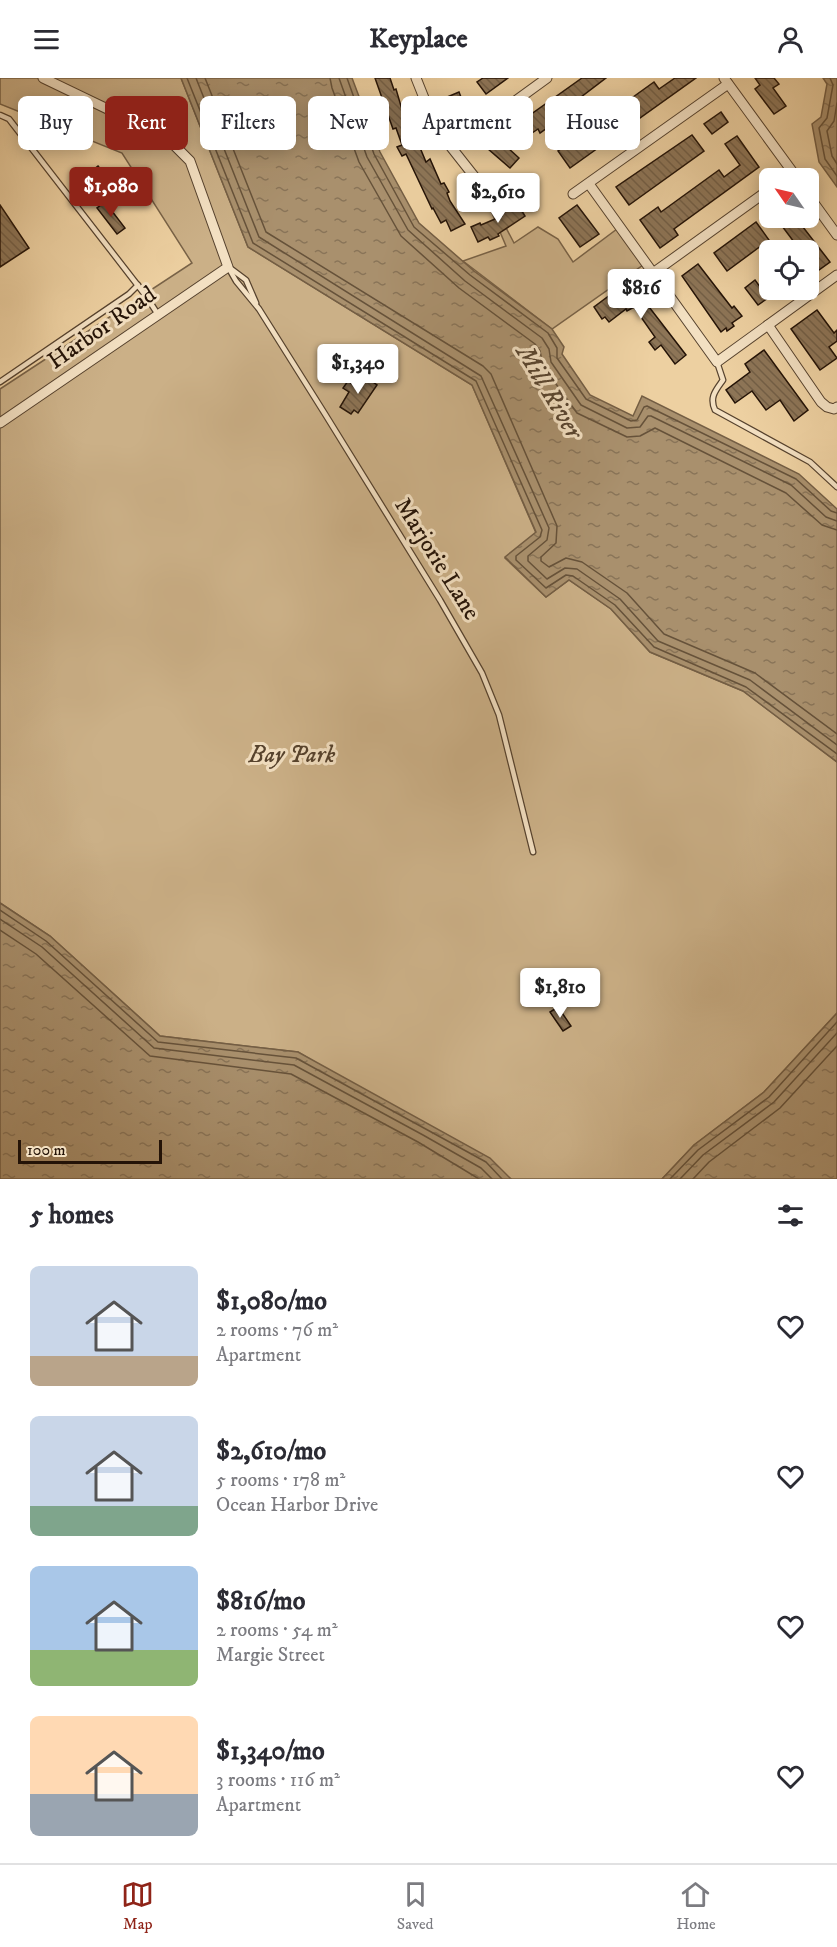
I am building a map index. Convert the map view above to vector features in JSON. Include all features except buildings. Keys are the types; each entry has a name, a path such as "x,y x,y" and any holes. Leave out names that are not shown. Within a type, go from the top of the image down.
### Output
{"street":[{"name":"Marjorie Lane","path":"43,78 169,140 190,161 228,267"},
{"path":"416,78 436,129 481,185"},
{"path":"522,96 547,78"},
{"path":"573,194 726,81 786,168"},
{"path":"589,184 653,273 720,359 837,275"},
{"path":"653,273 759,197"},
{"path":"819,210 837,235"},
{"name":"Harbor Road","path":"0,423 228,267"},
{"path":"768,325 821,402 827,407 835,408"}],"lane":[{"path":"0,115 9,119 138,285 157,314"},
{"name":"Marjorie Lane","path":"228,267 236,281 259,309 440,600 482,673 499,715 533,852"},
{"path":"0,382 129,294 138,285"},
{"path":"720,359 723,380 713,395 712,404 715,410 810,462 837,487"}],"green space":[{"name":"Bay Park","path":"0,78 181,78 200,126 200,150 210,150 248,247 472,385 536,533 505,558 546,597 569,580 611,609 650,652 743,691 837,762 837,1013 764,1092 694,1145 662,1179 511,1179 298,1052 160,1036 50,936 0,903 0,389 192,263 122,153 115,150 188,150 188,96 105,96 105,146 93,141 93,96 18,96 18,111 0,104"},
{"path":"490,197 514,243 538,227 558,239 573,262 617,229 643,265 552,329 463,261 506,246 486,199"}],"water":[{"name":"Mill River","path":"181,78 352,78 359,96 308,96 308,150 379,150 419,223 474,271 552,329 564,347 562,354 590,395 633,416 642,396 799,474 837,509 837,762 743,691 650,652 611,609 569,580 546,597 505,557 536,532 472,385 248,247 210,150 296,150 296,96 200,96 200,126"},
{"path":"823,78 837,78 837,187 819,162 812,124 821,117 827,84"},
{"path":"0,903 50,936 160,1036 298,1052 490,1158 511,1179 0,1179"},
{"path":"837,1013 837,1179 662,1179 694,1145 764,1092"}]}
